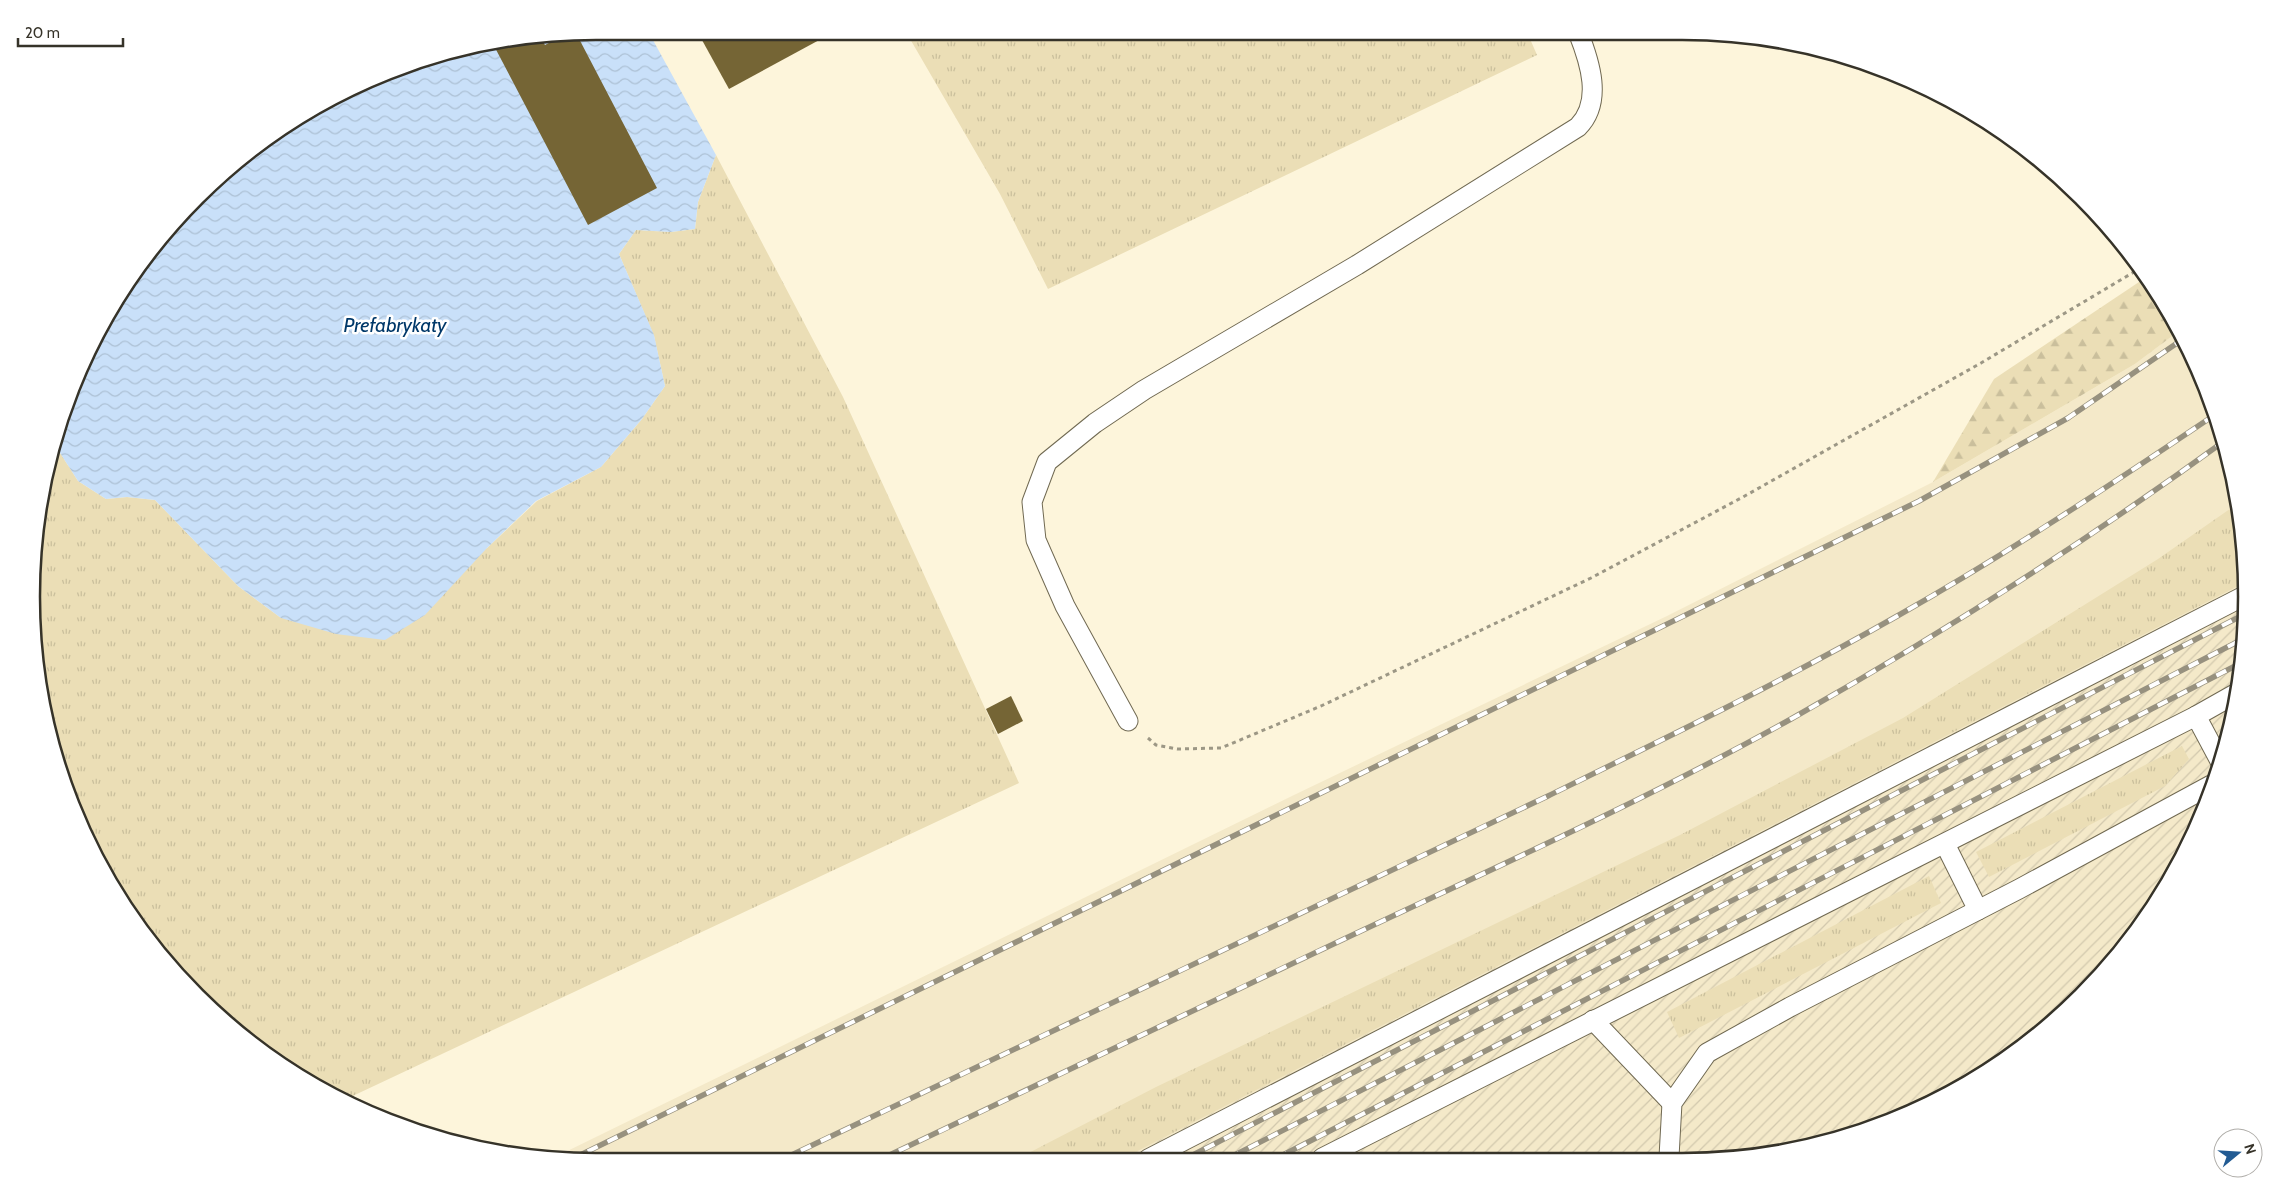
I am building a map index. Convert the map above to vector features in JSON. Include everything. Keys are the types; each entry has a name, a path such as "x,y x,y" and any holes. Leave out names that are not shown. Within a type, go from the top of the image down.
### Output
{"lane":[{"path":"1128,721 1065,606 1036,540 1032,502 1047,462 1095,423 1144,390 1356,265 1578,128 1587,118 1591,106 1592,90 1591,68 1581,40"},
{"path":"1160,1153 2238,599"},
{"path":"1332,1153 1945,844 2228,698"},
{"path":"2196,716 2215,753"},
{"path":"1669,1153 1672,1103 1707,1053 1790,1007 1978,910 2203,790"},
{"path":"1945,844 1978,910"},
{"path":"1593,1020 1672,1103"}],"path":[{"path":"1128,721 1156,745 1178,749 1221,748 1320,706 1591,578 1743,497 1981,363 2133,272"}],"shaded area":[{"path":"2173,336 2196,384 2219,452 2233,524 2237,560 2236,639 1306,1153 565,1152 1294,795 1667,616 1933,482 2135,364"},
{"path":"2238,587 2237,633 2233,669 2219,741 2196,809 2181,843 2163,875 2123,935 2075,990 2020,1038 1991,1059 1928,1096 1894,1111 1826,1134 1754,1148 1718,1152 1134,1153"}],"green space":[{"path":"911,40 1530,40 1537,55 1048,289 1000,194"},
{"path":"716,155 843,397 1019,783 351,1097 287,1059 230,1015 203,990 155,935 134,906 97,843 82,809 59,741 45,669 41,633 41,560 51,488 59,452 78,481 106,499 127,497 155,500 238,586 281,618 487,548 537,501 601,467 642,419 665,386 654,336 619,254 636,230 671,232 695,229 698,202"},
{"path":"2140,281 2173,336 2135,364 1933,482 1994,379"},
{"path":"2230,509 2237,560 2238,586 1134,1153 1029,1153 1156,1087 1680,835 1903,718 2158,559"},
{"path":"2182,746 2189,759 2165,786 1989,877 1976,852"},
{"path":"1929,876 1941,903 1679,1038 1667,1012"}],"water":[{"name":"Prefabrykaty","path":"653,40 716,155 698,202 695,229 671,232 636,230 619,254 654,335 665,386 642,419 601,467 536,501 487,548 425,615 385,640 336,634 281,618 238,586 155,500 127,497 106,499 78,481 59,452 82,384 97,350 134,287 178,230 203,203 258,155 287,134 350,97 384,82 452,59 524,45 560,41"}],"building":[{"path":"580,40 657,188 588,225 496,50 544,43 545,45 551,42"},
{"path":"702,40 819,40 729,89"},
{"path":"1011,696 1023,721 998,734 986,709"}],"railway":[{"path":"585,1153 1919,501 2068,418 2177,343"},
{"path":"796,1153 1548,796 1769,686 1899,615 2020,543 2208,419"},
{"path":"894,1153 1569,833 1736,749 1847,687 1957,621 2118,516 2217,446"},
{"path":"1197,1153 2237,618"},
{"path":"1239,1153 2236,643"},
{"path":"1287,1153 2233,667"}]}
